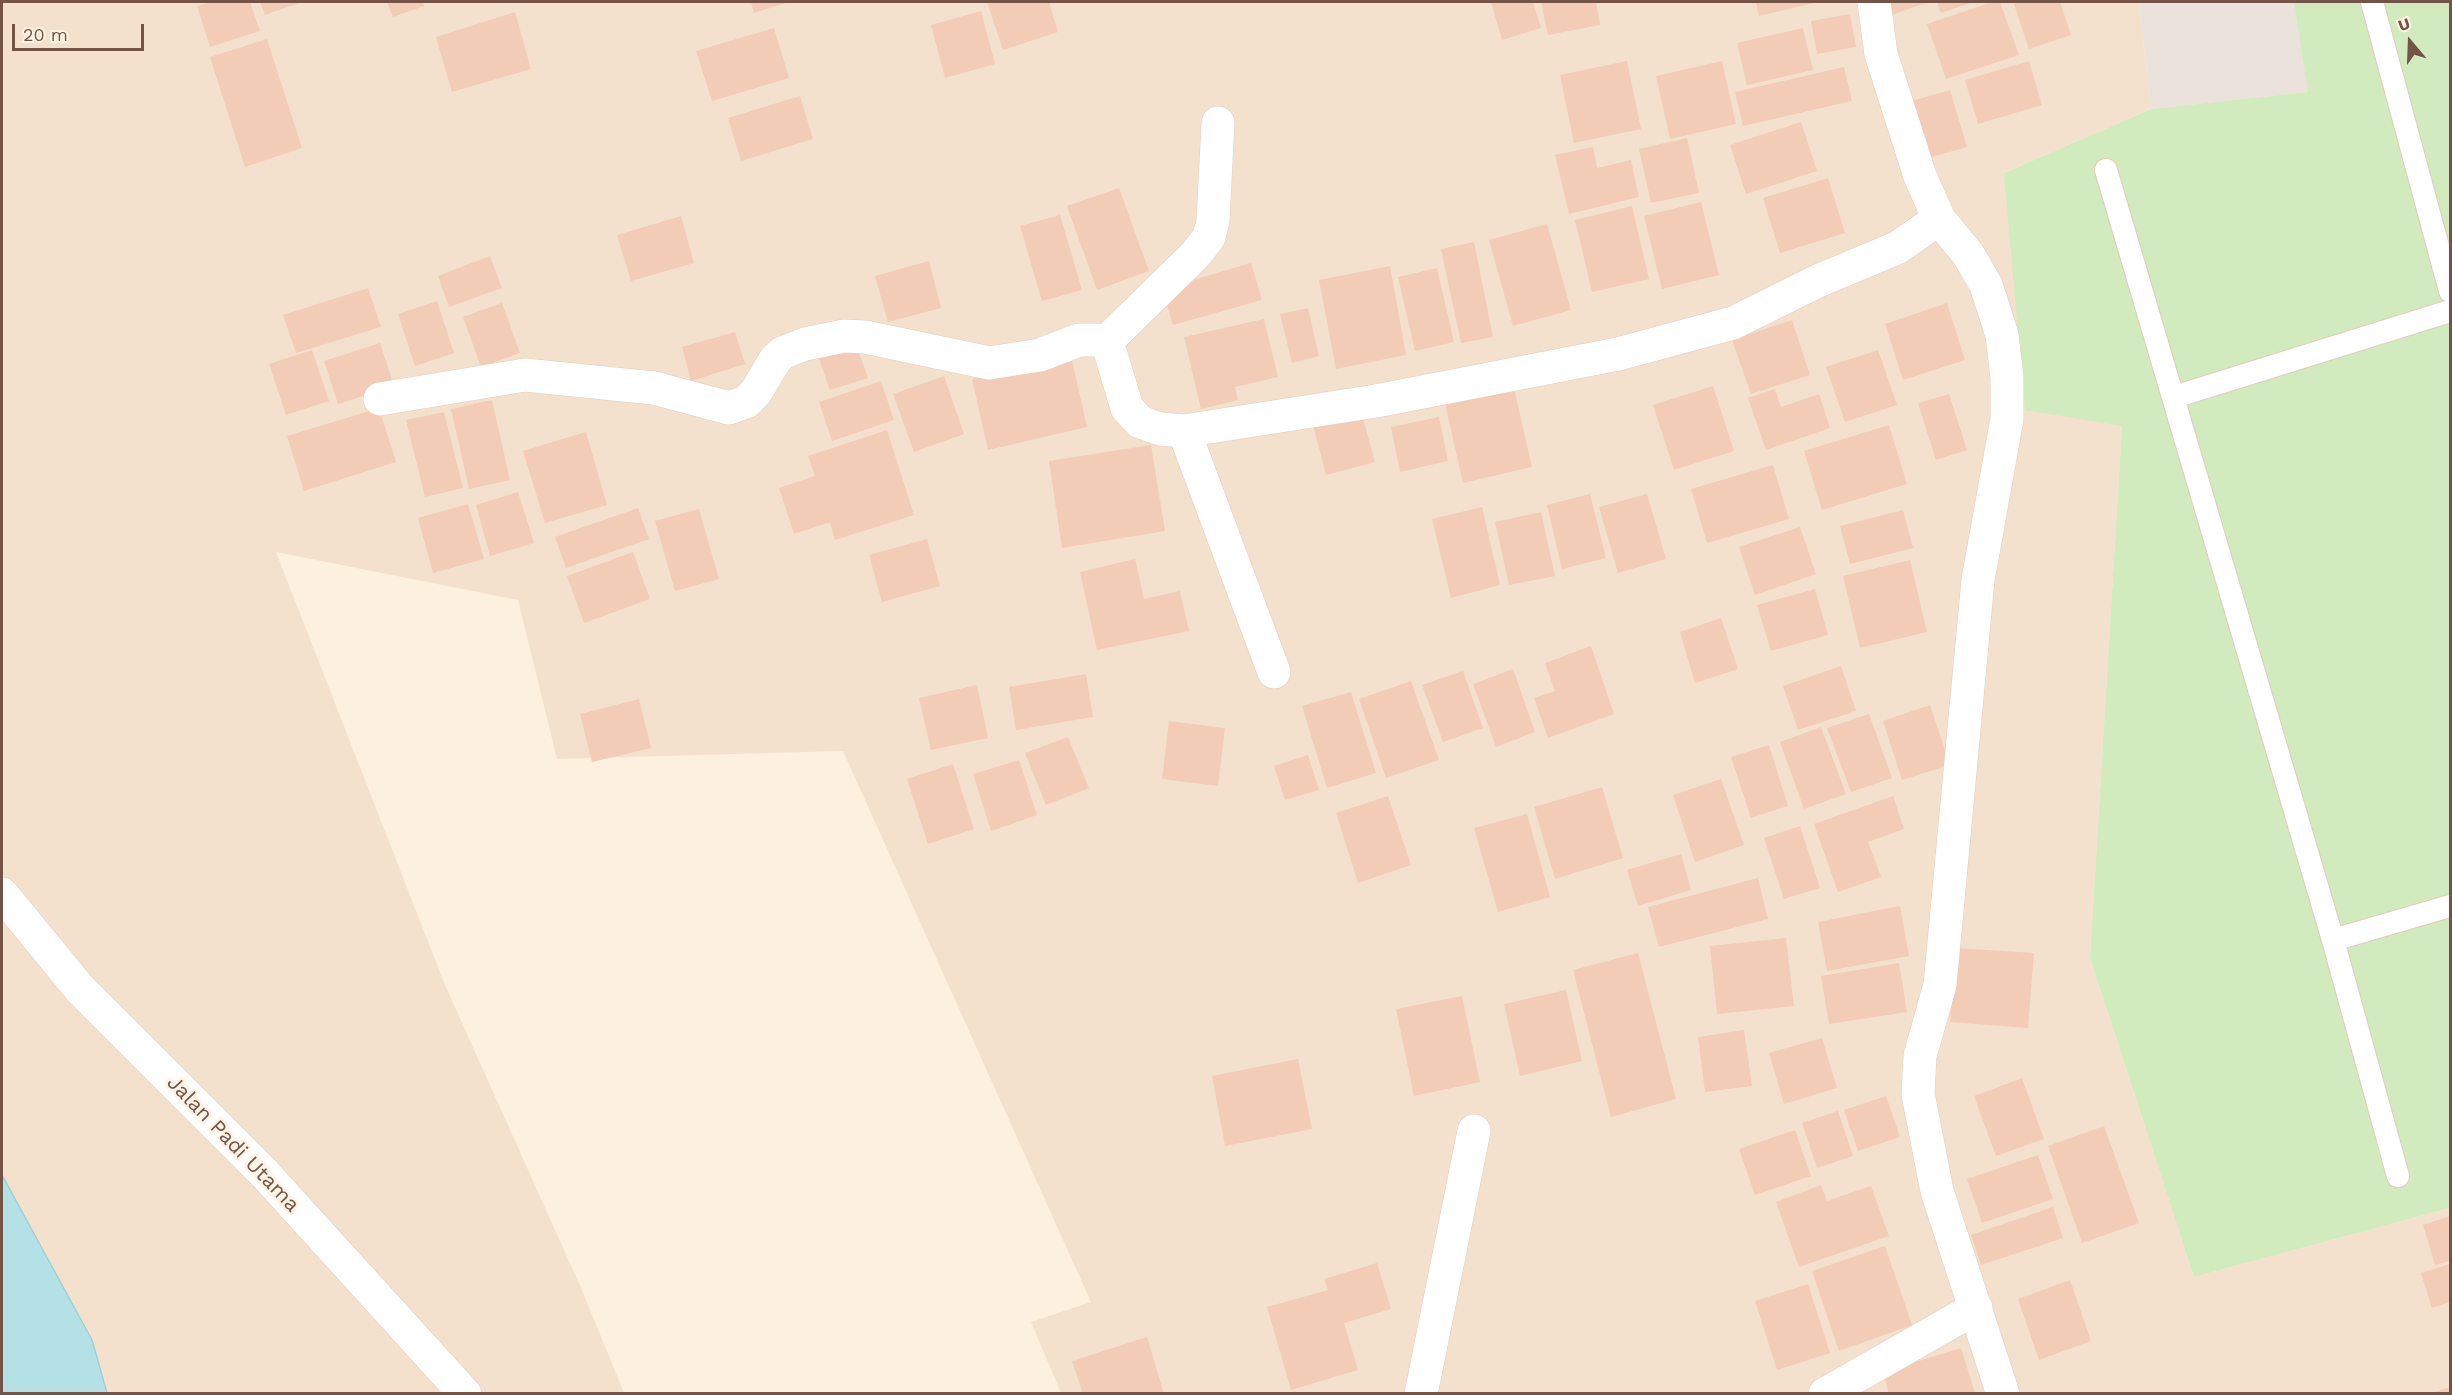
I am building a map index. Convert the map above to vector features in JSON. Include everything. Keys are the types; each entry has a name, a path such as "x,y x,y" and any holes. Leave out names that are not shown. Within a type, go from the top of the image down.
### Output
{"street":[{"path":"1874,2 1881,54 1920,176 1939,219 1968,254 1986,285 2002,335 2007,378 2007,419 1978,580 1940,985 1920,1056 1918,1085 1937,1191 2003,1394"},
{"path":"380,399 525,375 654,388 729,408 746,402 756,392 775,360 782,353 805,344 843,336 865,337 989,363 1040,355 1079,340 1107,341 1171,279 1209,237 1213,221 1218,123"},
{"path":"1107,341 1126,408 1140,422 1160,429 1184,431 1376,401 1596,358 1732,323 1820,280 1897,248 1939,219"},
{"path":"1184,431 1274,672"},
{"name":"Jalan Padi Utama","path":"2,894 80,989 266,1174 465,1394"},
{"path":"1420,1394 1474,1131"},
{"path":"1825,1394 1976,1308"}],"lane":[{"path":"2372,2 2451,291"},
{"path":"2106,170 2333,940 2398,1176"},
{"path":"2174,397 2451,311"},
{"path":"2333,940 2451,906"}],"shaded area":[{"path":"2,2 2139,2 2151,109 2004,173 2122,426 2090,958 2194,1277 2450,1208 2450,1393 1061,1393 1031,1322 1091,1302 843,751 557,759 518,600 276,552 445,985 582,1290 624,1393 2,1394"},
{"path":"2139,2 2294,2 2309,92 2151,109"}],"green space":[{"path":"2294,2 2450,2 2450,1208 2194,1277 2090,958 2122,426 2025,410 2004,173 2151,109 2308,92"}],"water":[{"path":"2,1175 92,1340 107,1393 2,1393"}],"building":[{"path":"211,2 250,2 260,31 210,47 197,6"},
{"path":"260,2 302,2 265,15"},
{"path":"387,2 423,2 424,6 393,17"},
{"path":"751,2 789,2 754,13"},
{"path":"987,2 1049,2 1058,32 1003,50"},
{"path":"1491,2 1533,2 1541,28 1502,40"},
{"path":"1541,2 1596,2 1600,25 1548,35"},
{"path":"1756,2 1818,2 1759,16"},
{"path":"1887,2 1929,2 1891,15"},
{"path":"1937,2 1973,2 1941,13"},
{"path":"1993,2 2000,2 2019,55 1946,79 1927,24"},
{"path":"2060,2 2071,35 2029,49 2014,4"},
{"path":"981,11 995,64 945,78 931,25"},
{"path":"515,12 531,69 452,92 436,37"},
{"path":"1850,14 1856,47 1817,54 1811,21"},
{"path":"774,28 789,78 712,101 696,51"},
{"path":"1803,28 1813,70 1747,85 1737,43"},
{"path":"267,39 302,148 245,167 210,57"},
{"path":"1627,61 1641,129 1574,143 1560,75"},
{"path":"1722,61 1736,124 1670,139 1656,76"},
{"path":"2029,61 2042,105 1978,124 1965,80"},
{"path":"1844,67 1852,101 1743,126 1735,92"},
{"path":"1950,90 1967,147 1921,160 1905,103"},
{"path":"800,96 813,139 741,161 728,118"},
{"path":"1801,122 1817,171 1746,194 1730,145"},
{"path":"1687,138 1699,193 1651,203 1639,149"},
{"path":"1593,147 1597,168 1631,160 1639,197 1569,214 1555,155"},
{"path":"1828,178 1845,233 1780,253 1763,198"},
{"path":"1119,188 1149,271 1097,290 1067,206"},
{"path":"1701,202 1719,275 1662,289 1644,216"},
{"path":"1632,206 1649,279 1592,292 1575,220"},
{"path":"1060,215 1082,290 1042,301 1020,226"},
{"path":"681,216 694,263 631,281 617,235"},
{"path":"1547,224 1571,310 1513,326 1489,240"},
{"path":"1474,242 1493,337 1461,343 1441,249"},
{"path":"490,256 502,288 449,307 438,276"},
{"path":"929,261 941,308 888,322 875,276"},
{"path":"1251,263 1262,300 1173,325 1162,289"},
{"path":"1390,266 1406,355 1336,369 1319,280"},
{"path":"1437,268 1454,342 1415,351 1398,277"},
{"path":"368,288 381,327 296,353 283,315"},
{"path":"437,301 454,353 415,366 398,314"},
{"path":"502,303 520,353 481,367 463,317"},
{"path":"1947,303 1965,360 1903,380 1885,324"},
{"path":"1308,308 1319,356 1292,363 1280,314"},
{"path":"1264,319 1278,377 1235,387 1238,400 1201,409 1184,337"},
{"path":"1792,320 1810,375 1751,394 1732,340"},
{"path":"735,332 745,364 691,381 682,347"},
{"path":"380,343 394,386 338,404 324,361"},
{"path":"856,344 868,378 830,390 818,356"},
{"path":"312,350 329,401 286,415 269,364"},
{"path":"1878,350 1897,405 1845,422 1826,367"},
{"path":"1071,356 1087,427 988,450 972,379"},
{"path":"944,376 964,434 914,452 893,394"},
{"path":"881,381 894,420 832,441 819,402"},
{"path":"1513,384 1532,467 1463,483 1444,399"},
{"path":"1713,386 1734,451 1674,470 1653,405"},
{"path":"1775,389 1781,407 1819,394 1830,428 1766,450 1748,398"},
{"path":"1949,394 1967,450 1936,460 1918,403"},
{"path":"492,400 510,480 469,489 451,409"},
{"path":"1359,404 1375,462 1326,475 1311,417"},
{"path":"379,408 396,462 304,491 287,436"},
{"path":"444,412 463,488 425,497 406,420"},
{"path":"1439,417 1448,461 1400,472 1391,427"},
{"path":"1889,425 1907,484 1822,510 1804,451"},
{"path":"887,430 914,515 835,540 830,522 794,534 779,488 815,476 808,456"},
{"path":"586,432 607,505 545,523 523,451"},
{"path":"1151,445 1165,531 1062,548 1049,461"},
{"path":"1773,465 1789,519 1707,543 1691,489"},
{"path":"518,492 534,543 490,556 476,505"},
{"path":"1590,494 1606,558 1562,569 1547,505"},
{"path":"1647,494 1666,559 1618,573 1599,507"},
{"path":"468,504 484,559 433,573 418,518"},
{"path":"1482,507 1500,585 1451,598 1432,519"},
{"path":"638,508 649,539 566,568 555,537"},
{"path":"699,509 719,579 675,591 655,521"},
{"path":"1903,510 1913,548 1850,564 1840,526"},
{"path":"1541,512 1555,576 1509,585 1495,522"},
{"path":"1800,527 1816,574 1755,595 1739,547"},
{"path":"927,539 940,586 882,602 869,555"},
{"path":"633,552 650,599 584,623 567,576"},
{"path":"1135,559 1144,599 1180,591 1189,631 1097,650 1080,572"},
{"path":"1910,560 1927,632 1860,648 1843,576"},
{"path":"1815,589 1828,635 1771,651 1757,605"},
{"path":"1721,618 1738,669 1695,683 1680,632"},
{"path":"1591,646 1614,714 1548,738 1534,698 1555,691 1545,663"},
{"path":"1841,666 1856,711 1798,730 1783,686"},
{"path":"1513,669 1535,732 1496,747 1473,684"},
{"path":"1463,671 1483,728 1443,742 1422,685"},
{"path":"1086,674 1093,717 1016,730 1009,687"},
{"path":"1411,681 1439,760 1386,778 1359,699"},
{"path":"977,685 988,738 931,750 919,698"},
{"path":"1351,692 1376,773 1327,788 1302,706"},
{"path":"639,699 651,748 592,762 580,714"},
{"path":"1930,705 1950,765 1902,780 1883,721"},
{"path":"1869,714 1892,778 1851,792 1827,728"},
{"path":"1169,721 1225,728 1218,786 1162,779"},
{"path":"1821,727 1846,794 1804,809 1780,742"},
{"path":"1068,737 1089,788 1046,805 1025,753"},
{"path":"1769,745 1788,806 1751,818 1731,757"},
{"path":"1308,755 1319,790 1285,800 1274,766"},
{"path":"1019,760 1037,815 991,831 973,774"},
{"path":"953,764 974,829 928,844 907,779"},
{"path":"1721,779 1744,845 1695,862 1673,795"},
{"path":"1602,787 1623,858 1555,879 1534,807"},
{"path":"1388,796 1411,865 1358,883 1336,813"},
{"path":"1893,796 1904,829 1868,842 1881,877 1838,892 1814,824"},
{"path":"1527,814 1550,897 1498,912 1474,828"},
{"path":"1800,826 1820,888 1784,899 1764,838"},
{"path":"1681,854 1691,890 1638,906 1627,870"},
{"path":"1758,878 1768,919 1659,947 1648,907"},
{"path":"1900,906 1909,956 1827,971 1818,922"},
{"path":"1786,938 1794,1006 1717,1014 1710,946"},
{"path":"1956,948 2034,953 2028,1028 1950,1022"},
{"path":"1638,953 1676,1099 1611,1117 1573,970"},
{"path":"1899,963 1907,1012 1829,1024 1821,976"},
{"path":"1566,990 1582,1061 1520,1076 1504,1004"},
{"path":"1462,996 1480,1082 1414,1096 1396,1009"},
{"path":"1744,1030 1752,1086 1705,1092 1698,1037"},
{"path":"1822,1038 1837,1088 1784,1104 1769,1053"},
{"path":"1298,1059 1312,1129 1225,1146 1212,1076"},
{"path":"2022,1078 2044,1139 1996,1156 1974,1096"},
{"path":"1886,1096 1900,1137 1858,1151 1844,1110"},
{"path":"1838,1111 1853,1156 1817,1168 1802,1123"},
{"path":"2104,1126 2139,1223 2082,1243 2048,1146"},
{"path":"1795,1130 1811,1176 1755,1195 1739,1149"},
{"path":"2038,1155 2053,1199 1982,1223 1967,1179"},
{"path":"1821,1185 1827,1201 1871,1186 1889,1236 1799,1267 1776,1202"},
{"path":"2053,1207 2063,1238 1981,1265 1971,1235"},
{"path":"2450,1216 2450,1261 2435,1265 2423,1225"},
{"path":"1885,1246 1912,1325 1839,1351 1812,1271"},
{"path":"1377,1263 1391,1309 1344,1323 1358,1370 1291,1390 1267,1307 1328,1290 1324,1279"},
{"path":"2450,1264 2450,1302 2432,1308 2421,1273"},
{"path":"2070,1280 2091,1341 2039,1360 2018,1299"},
{"path":"1808,1284 1830,1353 1777,1370 1755,1301"},
{"path":"1147,1337 1164,1394 1083,1394 1072,1361"},
{"path":"1961,1348 1975,1393 1889,1394 1883,1372"},
{"path":"2450,1387 2450,1394 2431,1394 2431,1393"}]}
